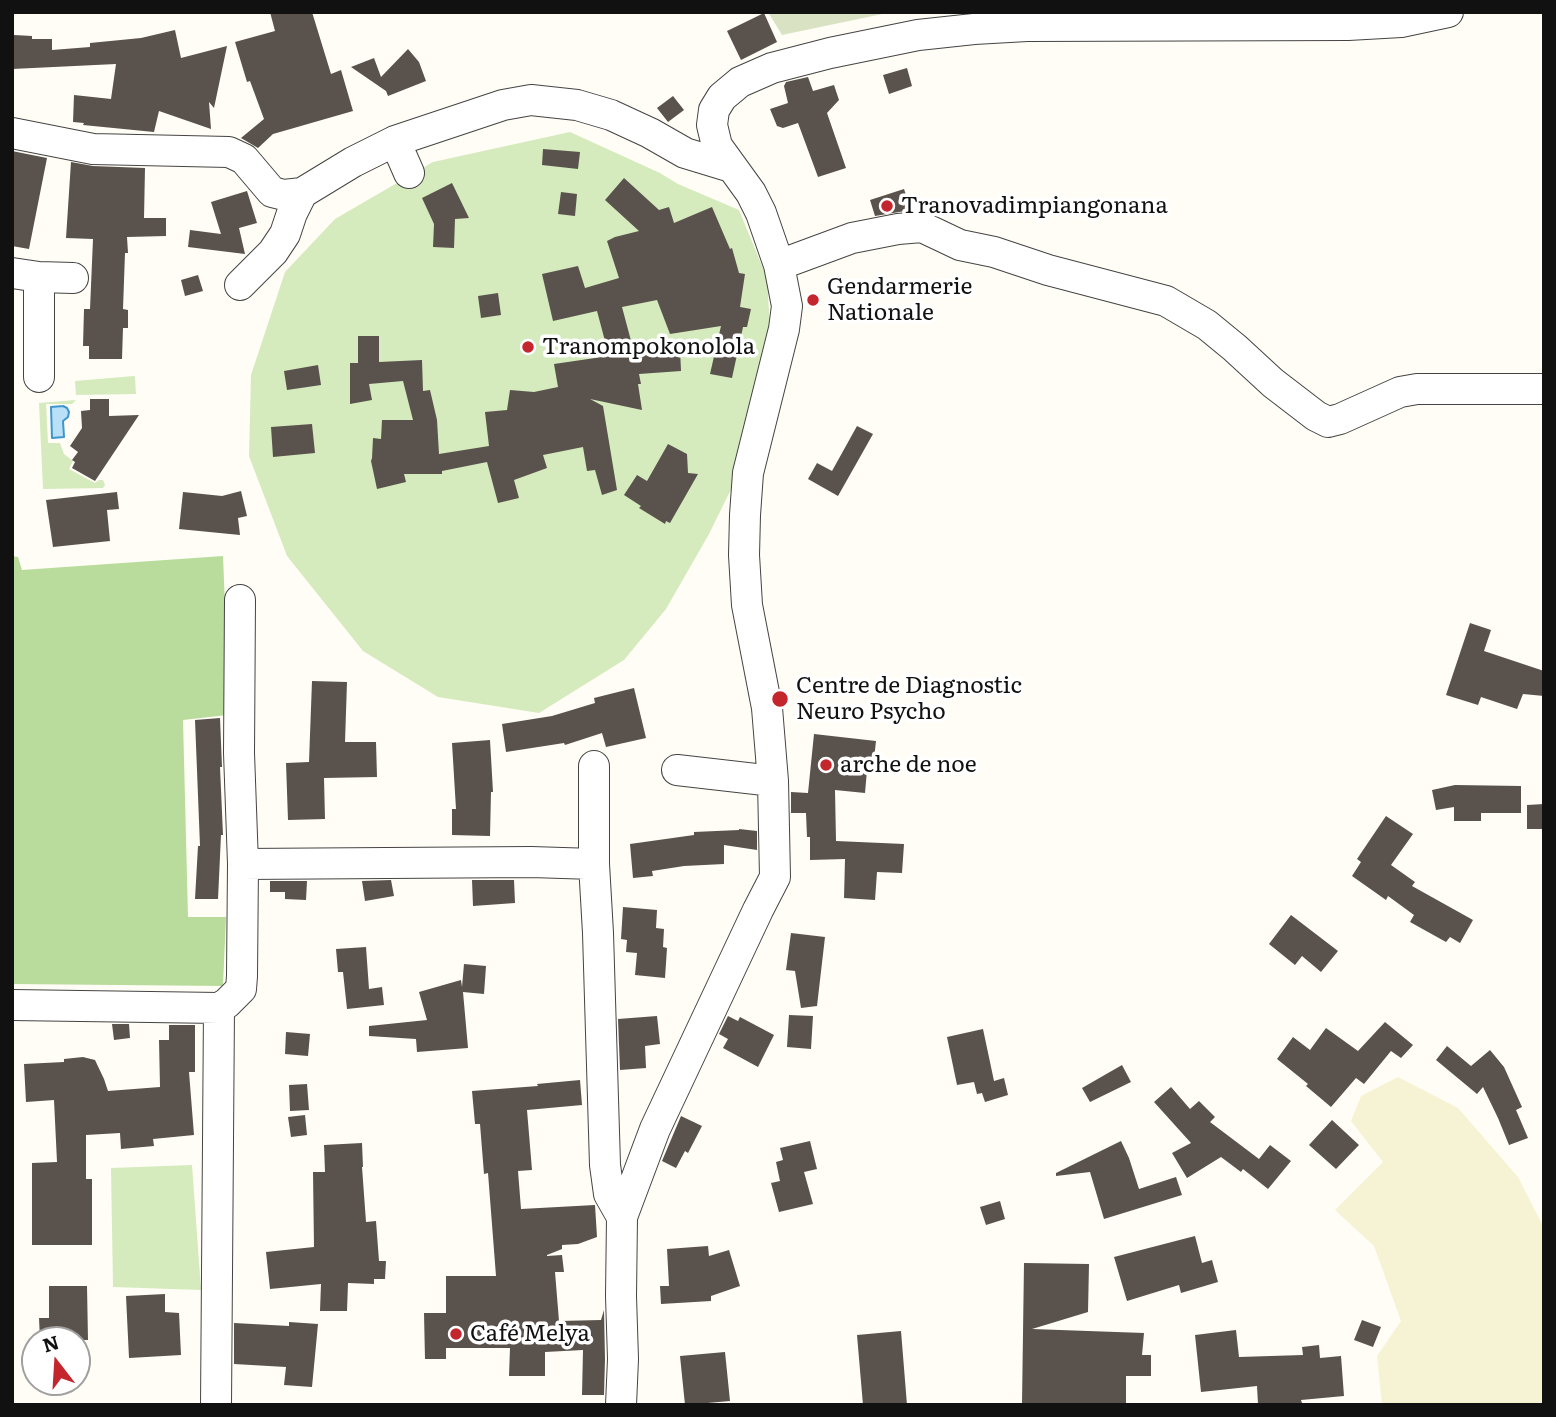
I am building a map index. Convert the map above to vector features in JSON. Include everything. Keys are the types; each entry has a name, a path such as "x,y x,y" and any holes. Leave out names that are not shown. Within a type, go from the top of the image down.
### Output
{"street":[{"path":"621,1405 624,1359 621,1296 622,1217 655,1129 775,877 774,781 767,708 747,605 744,555 748,473 784,329 787,306 779,265 761,213 751,193 717,146 712,125 714,110 722,97 740,82 772,68 918,35 1041,26 1348,25 1401,22 1448,12"},
{"path":"12,133 93,149 229,152 244,159 272,192 284,195 302,193 352,162 395,141 503,105 531,100 577,105 611,115 685,153 731,167"},
{"path":"395,141 409,173"},
{"path":"240,285 274,252 285,234 302,193"},
{"path":"779,265 852,238 922,226 960,245 994,252 1048,270 1166,301 1207,325 1273,383 1328,422 1399,392 1417,389 1544,389"},
{"path":"39,377 25,275 73,278"},
{"path":"12,1005 219,1008 241,989 243,864 239,753 240,600"},
{"path":"594,766 594,864 605,1165 609,1194 622,1217"},
{"path":"677,770 774,781"},
{"path":"243,864 594,864"},
{"path":"216,1405 219,1008"}],"shaded area":[{"path":"1398,1077 1458,1108 1518,1177 1544,1228 1544,1405 1382,1405 1377,1356 1401,1321 1374,1246 1335,1210 1383,1162 1351,1121 1361,1096"}],"green space":[{"path":"768,12 892,12 782,35"},
{"path":"570,132 739,210 767,278 772,362 747,457 709,534 666,609 624,660 539,713 438,697 363,651 287,556 249,456 251,375 285,272 335,219 433,162"},
{"path":"134,376 136,394 76,395 75,381"},
{"path":"76,400 72,404 46,404 48,443 60,443 64,454 73,461 69,469 95,483 103,480 105,485 103,488 43,489 39,403"},
{"path":"12,556 18,557 22,570 223,556 227,715 183,720 188,917 226,917 223,986 12,984"},
{"path":"192,1165 201,1290 113,1287 111,1168"}],"water":[{"path":"63,406 69,412 63,421 64,437 52,438 51,407"}],"building":[{"path":"270,12 312,12 331,74 341,70 353,111 273,134 258,148 241,138 264,119 250,81 247,82 235,42 275,31"},
{"path":"764,13 777,42 741,60 727,31"},
{"path":"175,30 181,58 227,46 214,108 209,102 211,129 159,111 154,132 73,122 74,95 111,99 116,64 12,69 14,35 52,39 52,50 90,47 90,43 141,38"},
{"path":"408,49 419,62 426,81 388,96 386,91 351,67 374,58 381,77"},
{"path":"907,68 912,86 889,94 883,75"},
{"path":"808,77 813,91 834,85 839,100 827,113 846,168 818,177 798,123 783,128 777,126 770,109 788,103 784,86 786,82"},
{"path":"673,96 684,110 668,122 657,108"},
{"path":"543,149 580,152 578,169 542,165"},
{"path":"12,151 47,158 29,249 12,246"},
{"path":"71,162 93,166 145,168 144,218 166,218 166,236 127,237 123,309 128,310 128,328 123,328 122,359 89,359 89,346 83,346 84,309 90,309 93,239 66,238"},
{"path":"624,178 659,210 669,207 674,223 712,207 730,249 732,248 739,273 745,274 740,307 751,309 747,327 743,327 732,378 710,374 721,326 670,334 657,300 622,307 634,352 680,349 681,371 639,374 642,410 590,399 603,406 617,490 602,495 595,470 587,471 583,447 543,455 547,468 514,480 519,498 498,503 487,462 442,471 442,474 404,474 406,482 377,489 371,461 373,438 381,439 382,420 413,420 403,381 369,384 372,400 350,404 350,363 358,363 358,336 379,336 379,362 422,360 423,391 430,390 437,420 439,454 489,446 485,412 507,410 510,390 534,392 558,387 554,364 609,356 597,311 553,321 542,274 578,266 585,288 619,278 607,241 639,231 605,200"},
{"path":"452,183 469,218 455,219 454,248 433,247 434,224 422,198"},
{"name":"Tranovadimpiangonana","path":"904,189 911,210 875,216 870,200"},
{"path":"247,191 257,223 239,228 245,254 188,247 190,230 221,234 211,202"},
{"path":"561,192 577,194 575,216 558,214"},
{"path":"198,275 203,291 185,296 181,280"},
{"path":"498,293 501,315 481,318 478,296"},
{"path":"318,365 321,385 287,390 284,371"},
{"path":"90,399 109,399 109,416 139,415 95,481 72,468 75,462 72,460 78,452 70,446 82,428 81,411 90,410"},
{"path":"312,424 315,453 273,457 271,427"},
{"path":"857,426 873,434 838,496 808,479 817,463 832,471"},
{"path":"668,444 687,454 688,473 698,474 670,523 666,521 665,524 624,495 637,475 647,481"},
{"path":"241,491 247,516 238,518 240,535 179,529 183,492 222,496"},
{"path":"117,492 119,509 107,510 110,541 53,547 46,500"},
{"path":"1470,623 1491,630 1484,651 1544,671 1544,696 1523,694 1517,709 1481,697 1478,705 1446,695"},
{"path":"312,681 347,682 345,742 376,742 377,777 324,778 325,819 288,820 286,763 309,762"},
{"path":"634,688 646,738 606,747 602,733 565,745 564,743 506,752 502,724 552,716 595,703 594,698"},
{"path":"220,718 223,835 218,899 195,899 200,846 195,720"},
{"path":"814,734 876,741 874,759 868,759 865,793 835,790 836,841 904,844 902,873 877,872 875,900 844,898 845,859 810,860 806,813 791,813 791,792 808,793"},
{"path":"490,740 493,792 490,836 452,835 452,809 456,809 452,743"},
{"path":"1455,785 1521,786 1521,813 1481,813 1481,821 1454,821 1454,807 1436,810 1432,790"},
{"path":"1544,804 1544,829 1527,829 1527,805"},
{"path":"1386,816 1413,834 1391,865 1415,882 1412,886 1473,920 1460,943 1450,937 1446,942 1410,922 1414,915 1388,896 1386,900 1352,876 1361,862 1357,859"},
{"path":"739,829 757,831 757,850 724,845 724,864 684,866 652,871 653,876 633,878 630,844 694,835 694,832"},
{"path":"391,880 394,896 365,901 362,881"},
{"path":"472,880 514,880 515,903 473,906"},
{"path":"270,881 307,881 306,900 285,899 285,892 270,892"},
{"path":"623,907 657,910 656,928 664,929 663,947 667,948 665,978 635,975 637,953 626,952 627,940 621,939"},
{"path":"1291,915 1338,951 1321,972 1302,956 1295,965 1269,944"},
{"path":"791,933 825,937 817,1006 801,1008 795,971 786,970"},
{"path":"366,947 369,989 382,987 384,1005 347,1009 343,972 338,972 336,949"},
{"path":"464,964 486,966 484,994 463,992 468,1048 417,1052 416,1039 369,1036 369,1026 427,1020 419,992 461,980 462,987"},
{"path":"789,1015 813,1016 811,1049 787,1047"},
{"path":"657,1016 660,1044 645,1046 646,1068 620,1070 618,1019"},
{"path":"728,1016 738,1021 740,1017 774,1035 758,1067 723,1048 728,1039 719,1034"},
{"path":"1385,1022 1413,1045 1401,1058 1391,1051 1364,1084 1356,1078 1331,1107 1277,1059 1293,1037 1310,1050 1326,1028 1358,1051"},
{"path":"112,1024 129,1024 130,1038 114,1040"},
{"path":"169,1025 195,1025 195,1072 189,1072 194,1135 153,1139 154,1146 121,1149 120,1133 86,1135 86,1179 92,1179 92,1245 32,1245 32,1163 57,1162 54,1100 26,1102 24,1064 64,1062 64,1059 83,1057 95,1060 108,1091 160,1087 159,1040 169,1040"},
{"path":"983,1029 994,1081 1004,1078 1008,1095 985,1102 982,1093 977,1094 974,1082 957,1085 947,1037"},
{"path":"286,1032 310,1034 308,1056 285,1054"},
{"path":"1447,1046 1471,1066 1490,1050 1504,1067 1522,1107 1516,1110 1528,1138 1509,1145 1483,1087 1477,1094 1436,1060"},
{"path":"1122,1065 1131,1082 1090,1102 1082,1088"},
{"path":"580,1080 582,1105 527,1110 532,1170 518,1171 521,1209 595,1205 597,1237 578,1244 562,1245 562,1249 547,1256 562,1255 564,1272 555,1272 559,1321 601,1320 604,1310 604,1395 582,1395 583,1350 545,1352 545,1376 509,1376 510,1348 446,1348 446,1359 425,1359 424,1313 446,1313 446,1276 496,1276 488,1173 484,1174 480,1124 475,1124 472,1091"},
{"path":"307,1084 309,1110 290,1111 289,1085"},
{"path":"1171,1087 1190,1109 1199,1101 1215,1117 1210,1122 1259,1159 1270,1145 1291,1161 1268,1189 1243,1169 1241,1172 1221,1157 1187,1178 1172,1153 1191,1143 1154,1102"},
{"path":"305,1115 307,1135 291,1137 288,1117"},
{"path":"681,1116 702,1126 688,1153 685,1151 676,1168 662,1161"},
{"path":"1332,1120 1359,1145 1336,1169 1309,1145"},
{"path":"810,1141 817,1169 804,1172 813,1204 779,1212 771,1183 780,1181 776,1162 783,1160 780,1148"},
{"path":"1121,1141 1139,1189 1176,1177 1182,1195 1104,1219 1090,1172 1056,1176 1056,1173"},
{"path":"362,1143 366,1222 376,1221 379,1261 386,1261 385,1279 374,1279 374,1284 348,1283 347,1311 320,1311 321,1284 270,1289 266,1252 314,1247 313,1172 325,1172 324,1145"},
{"path":"1000,1201 1005,1219 986,1225 980,1207"},
{"path":"1195,1236 1202,1263 1212,1260 1218,1282 1181,1293 1179,1285 1127,1301 1114,1257"},
{"path":"708,1246 709,1256 729,1250 740,1286 711,1296 711,1301 661,1304 660,1286 669,1286 667,1249"},
{"path":"1024,1263 1089,1264 1088,1312 1032,1329 1144,1333 1142,1355 1151,1355 1151,1376 1126,1376 1126,1405 1022,1404"},
{"path":"49,1286 87,1286 88,1326 39,1326 39,1318 49,1318"},
{"path":"165,1294 165,1312 179,1313 181,1355 129,1358 126,1296"},
{"path":"1362,1320 1381,1327 1373,1347 1354,1340"},
{"path":"289,1322 318,1324 312,1387 284,1385 286,1367 234,1364 234,1323 289,1326"},
{"path":"1236,1330 1239,1357 1303,1355 1302,1347 1319,1345 1320,1358 1341,1356 1344,1396 1301,1400 1302,1403 1258,1404 1257,1386 1201,1392 1195,1335"},
{"path":"901,1331 907,1405 863,1405 857,1335"},
{"path":"725,1352 730,1401 685,1405 680,1356"}],"place":[{"name":"Tranovadimpiangonana","path":"887,206"},
{"name":"Gendarmerie Nationale","path":"813,300"},
{"name":"Tranompokonolola","path":"528,347"},
{"name":"Centre de Diagnostic Neuro Psycho","path":"780,699"},
{"name":"arche de noe","path":"826,765"},
{"name":"Café Melya","path":"456,1334"}]}
